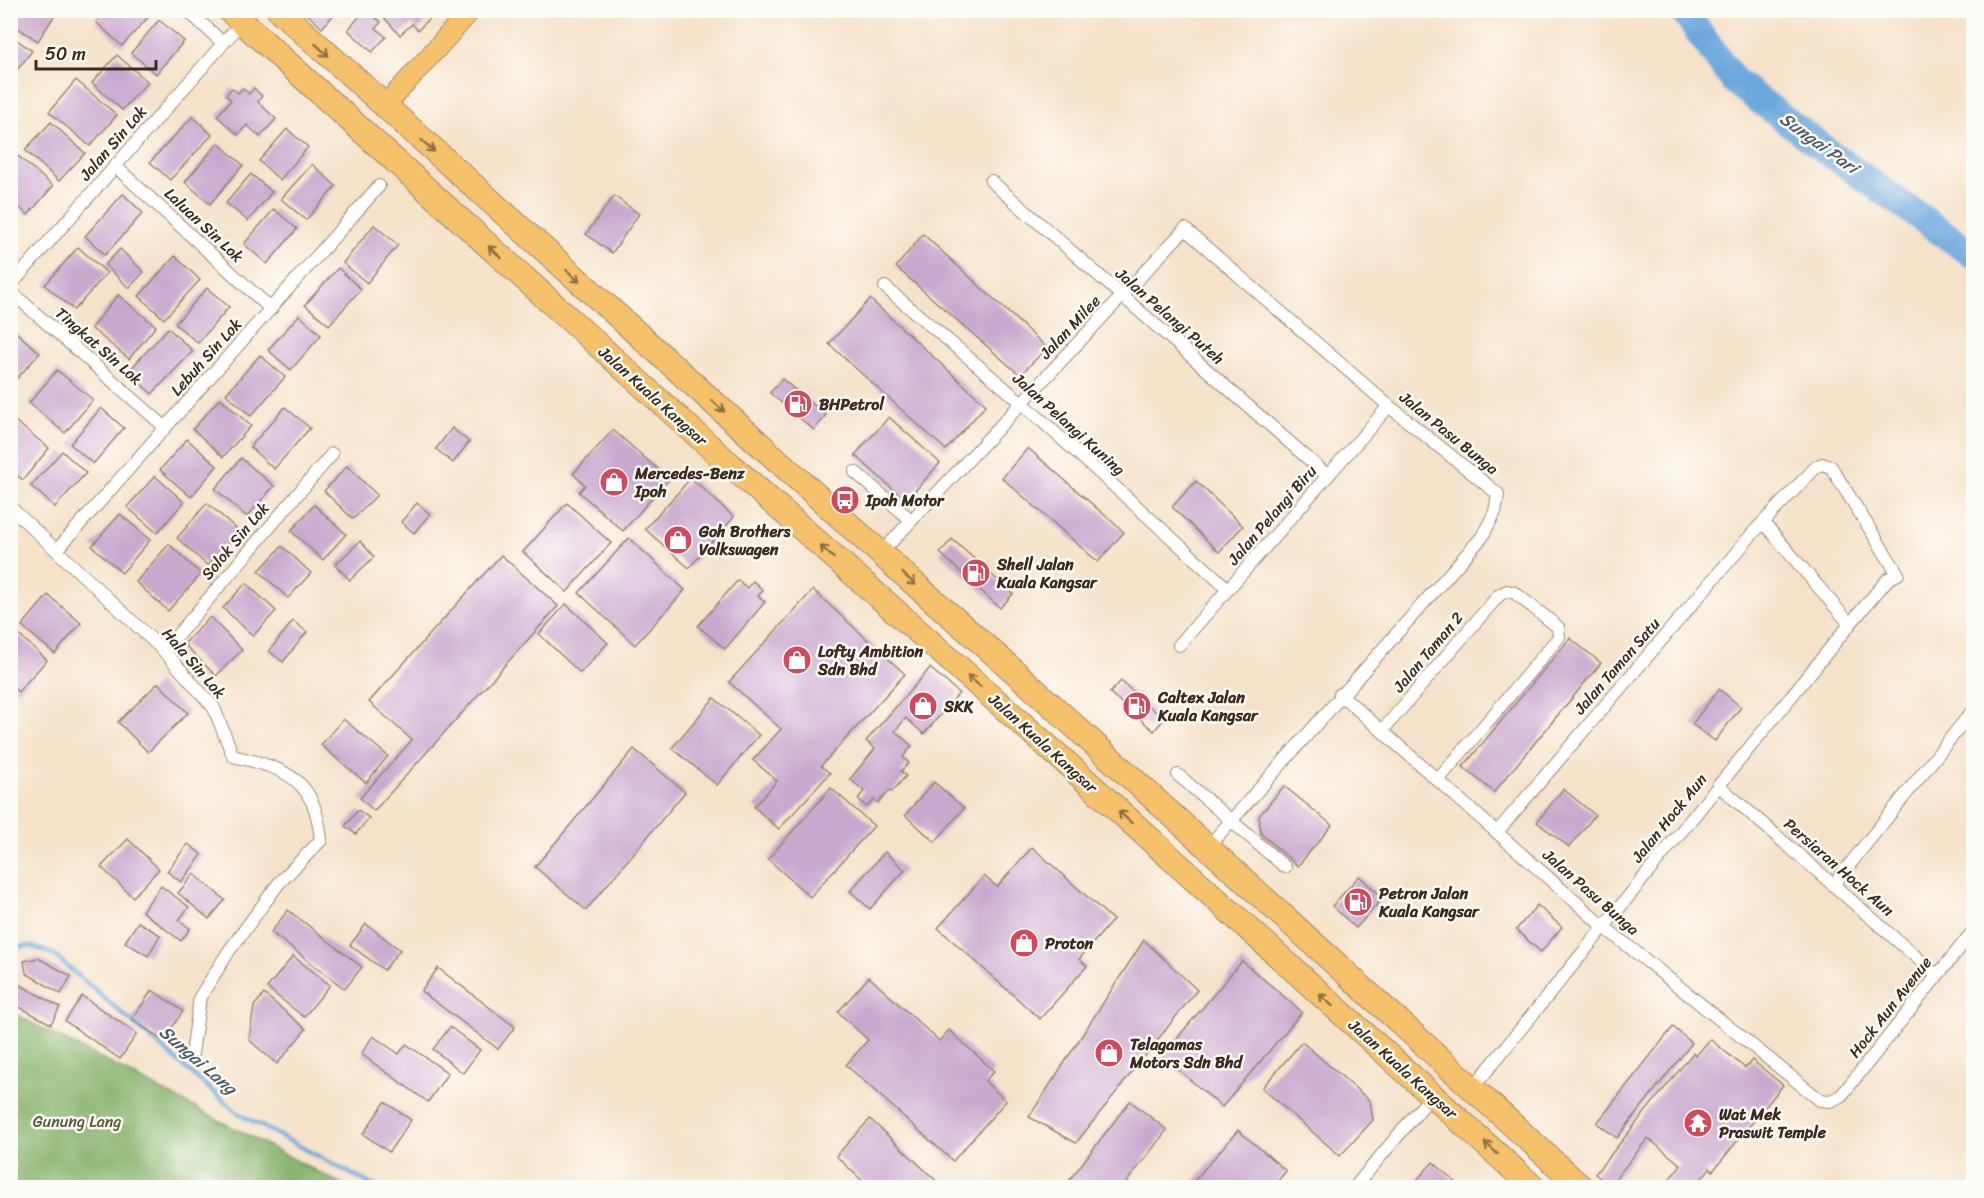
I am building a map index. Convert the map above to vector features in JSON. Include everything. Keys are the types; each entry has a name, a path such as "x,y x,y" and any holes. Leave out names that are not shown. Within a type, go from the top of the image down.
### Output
{"highway":[{"name":"Jalan Kuala Kangsar","path":"279,10 1582,1188"},
{"name":"Jalan Kuala Kangsar","path":"236,16 771,502 1073,769 1534,1188"},
{"path":"282,60 311,73 342,100 356,108 384,106 381,119 384,134 439,189 450,202 453,213"}],"main road":[{"path":"384,106 471,10"}],"street":[{"path":"187,10 223,43"},
{"name":"Jalan Sin Lok","path":"10,286 223,43 236,16"},
{"name":"Laluan Sin Lok","path":"115,166 271,309"},
{"name":"Jalan Pelangi Puteh","path":"991,181 1328,476"},
{"name":"Lebuh Sin Lok","path":"57,550 380,186"},
{"name":"Jalan Milee","path":"881,553 1185,228"},
{"name":"Jalan Pasu Bunga","path":"1185,228 1389,406 1498,494 1495,512 1482,537 1340,694 1207,848"},
{"name":"Jalan Pelangi Kuning","path":"885,287 1021,402 1228,589"},
{"name":"Tingkat Sin Lok","path":"10,291 165,427"},
{"name":"Jalan Pelangi Biru","path":"1179,645 1389,406"},
{"name":"Solok Sin Lok","path":"164,651 332,454"},
{"name":"Jalan Taman Satu","path":"1497,832 1763,522 1817,466 1822,464 1831,467 1898,574"},
{"path":"855,472 911,520"},
{"name":"Hala Sin Lok","path":"10,507 164,651 213,708 233,756 281,769 302,784 319,814 321,840 279,883 229,951 201,997 192,1054"},
{"path":"1763,522 1850,624"},
{"name":"Jalan Hock Aun","path":"1472,1089 1850,624 1888,579 1898,574"},
{"name":"Jalan Taman 2","path":"1382,731 1499,595 1507,591 1515,593 1558,627 1559,637 1438,780"},
{"name":"Jalan Pasu Bunga","path":"1340,694 1603,926 1820,1100 1830,1101"},
{"path":"1834,884 1974,709"},
{"path":"1178,775 1285,867"},
{"name":"Persiaran Hock Aun","path":"1718,784 1937,975"},
{"name":"Hock Aun Avenue","path":"1830,1101 1841,1096 1974,930"},
{"path":"1354,1188 1432,1095"}],"green space":[{"name":"Gunung Lang","path":"11,1012 347,1187 11,1187"}],"building":[{"path":"10,10 58,10 38,41 10,23"},
{"path":"107,10 150,10 152,13 122,46 96,22"},
{"path":"303,10 338,10 322,28"},
{"path":"365,10 381,22 376,28 386,37 372,52 348,30"},
{"path":"377,10 435,10 436,12 418,30 412,24 400,35"},
{"path":"159,20 184,41 156,74 131,53"},
{"path":"10,35 32,51 10,79"},
{"path":"117,55 148,82 122,110 92,83"},
{"path":"76,80 117,115 90,146 49,112"},
{"path":"232,88 238,93 243,88 249,94 254,88 262,96 258,102 276,119 260,137 247,125 238,135 217,116 231,100 226,95"},
{"path":"193,116 212,135 170,180 150,162"},
{"path":"51,122 85,153 59,181 25,150"},
{"path":"287,129 308,147 280,180 259,161"},
{"path":"218,143 243,165 210,204 185,182"},
{"path":"18,156 53,186 28,215 10,199 10,165"},
{"path":"312,164 336,186 306,220 281,199"},
{"path":"251,174 272,192 248,221 226,203"},
{"path":"123,194 143,213 105,255 85,236"},
{"path":"614,196 639,214 612,253 586,234"},
{"path":"274,209 297,229 267,264 244,244"},
{"path":"10,216 18,223 10,232"},
{"path":"374,225 398,245 367,283 343,263"},
{"path":"923,234 1047,348 1020,375 896,267"},
{"path":"78,247 107,273 74,310 45,285"},
{"path":"120,249 144,272 129,288 105,265"},
{"path":"175,256 200,280 164,319 139,296"},
{"path":"338,268 361,289 329,325 305,305"},
{"path":"207,288 229,307 198,343 175,324"},
{"path":"118,295 156,326 129,359 91,328"},
{"path":"870,299 986,405 946,450 829,344"},
{"path":"299,315 321,335 291,370 268,350"},
{"path":"10,327 40,353 10,386"},
{"path":"168,328 193,351 152,394 128,372"},
{"path":"260,355 285,377 251,416 226,394"},
{"path":"57,370 93,400 65,433 29,403"},
{"name":"BHPetrol","path":"782,379 826,415 814,430 770,393"},
{"path":"220,398 251,426 223,457 193,429"},
{"path":"285,407 310,428 274,469 250,447"},
{"path":"101,408 124,428 93,464 70,444"},
{"path":"10,417 49,448 23,480 10,470"},
{"path":"889,417 940,463 906,501 855,455"},
{"path":"452,428 469,442 453,463 436,449"},
{"path":"613,430 669,479 623,531 579,492 585,485 573,474"},
{"path":"187,439 217,466 191,497 160,470"},
{"path":"1028,448 1124,532 1098,562 1002,478"},
{"path":"62,451 86,473 55,507 31,486"},
{"path":"241,458 274,486 247,517 215,489"},
{"path":"347,466 377,495 353,519 324,491"},
{"path":"155,476 184,502 157,533 127,507"},
{"path":"691,478 734,517 689,568 645,529"},
{"path":"1196,481 1243,526 1219,552 1172,507"},
{"path":"207,503 239,531 208,566 177,538"},
{"path":"417,503 430,514 414,533 401,522"},
{"path":"567,503 611,543 567,592 523,552"},
{"path":"314,505 346,534 323,560 291,531"},
{"path":"120,514 150,540 122,573 92,546"},
{"path":"629,538 685,590 635,645 579,593"},
{"name":"Shell Jalan Kuala Kangsar","path":"952,539 1013,594 1000,608 940,553"},
{"path":"360,541 374,557 350,580 335,565"},
{"path":"169,544 201,574 168,611 136,582"},
{"path":"282,546 311,573 288,598 259,571"},
{"path":"501,555 558,606 374,811 360,798 412,740 369,702"},
{"path":"738,580 747,588 753,581 763,590 758,596 765,602 725,649 698,626"},
{"path":"246,583 276,611 253,636 223,608"},
{"path":"813,590 905,674 821,766 830,773 779,829 754,807 777,781 753,760 781,729 729,682"},
{"path":"48,595 81,623 55,654 22,626"},
{"path":"566,604 608,643 580,673 539,634"},
{"path":"210,617 242,650 216,676 184,644"},
{"path":"293,621 307,632 283,662 269,651"},
{"path":"18,634 47,660 18,692 10,685 10,641"},
{"path":"1570,638 1601,663 1494,792 1463,767"},
{"path":"930,668 959,693 924,734 906,718 895,731 912,746 903,757 909,763 901,771 906,776 892,792 890,790 878,803 874,800 867,807 858,799 864,791 850,779 875,749 866,741"},
{"name":"Caltex Jalan Kuala Kangsar","path":"1121,681 1164,719 1154,731 1110,693"},
{"path":"158,683 188,713 148,752 118,722"},
{"path":"1719,689 1741,707 1715,741 1692,724"},
{"path":"714,698 759,735 717,785 672,748"},
{"path":"343,719 388,756 366,783 321,745"},
{"path":"634,749 685,792 586,910 535,867"},
{"path":"934,782 964,808 935,842 905,815"},
{"path":"1284,786 1332,825 1298,866 1261,834 1259,816"},
{"path":"831,788 874,826 810,897 768,859"},
{"path":"1563,789 1595,815 1569,847 1537,822"},
{"path":"358,810 369,818 356,834 345,826"},
{"path":"128,839 159,869 133,897 101,867"},
{"path":"188,844 202,855 181,882 167,871"},
{"name":"Proton","path":"1032,847 1113,920 1079,959 1087,966 1040,1019 938,928 984,876 997,887"},
{"path":"885,852 905,870 870,909 850,891"},
{"path":"194,874 225,900 209,919 178,893"},
{"name":"Petron Jalan Kuala Kangsar","path":"1359,876 1383,898 1356,928 1332,906"},
{"path":"161,886 189,907 179,920 190,929 181,941 142,911"},
{"path":"1537,905 1562,927 1541,952 1516,930"},
{"path":"288,910 362,967 345,989 271,932"},
{"path":"138,922 160,935 148,956 125,942"},
{"path":"366,924 400,950 384,970 350,945"},
{"name":"Telagamas Motors Sdn Bhd","path":"1144,940 1197,990 1076,1143 1029,1117"},
{"path":"293,956 330,985 304,1017 267,988"},
{"path":"38,958 71,976 61,994 26,973 24,961"},
{"path":"1242,961 1302,1012 1222,1107 1162,1056"},
{"path":"438,968 515,1027 498,1049 421,991"},
{"path":"869,977 939,1041 949,1030 994,1071 985,1081 1006,1101 953,1161 846,1065 868,1040 838,1012"},
{"path":"15,982 60,1007 51,1024 10,1002 10,990"},
{"path":"152,990 183,1011 163,1041 132,1019"},
{"path":"264,994 306,1029 277,1064 249,1040 254,1006"},
{"path":"82,996 137,1034 120,1059 65,1021"},
{"path":"450,1027 480,1050 463,1073 433,1049"},
{"path":"1673,1027 1692,1043 1617,1138 1597,1123"},
{"path":"373,1036 399,1054 406,1044 448,1073 428,1102 361,1054"},
{"path":"1710,1039 1745,1068 1752,1060 1783,1085 1713,1171 1710,1168 1694,1188 1662,1188 1681,1165 1648,1138 1610,1186 1595,1174 1693,1053 1696,1056"},
{"path":"1302,1042 1370,1101 1373,1120 1340,1156 1262,1088"},
{"path":"1130,1101 1167,1130 1122,1188 1073,1188 1068,1182"},
{"path":"385,1102 411,1120 389,1152 363,1134"},
{"path":"870,1119 944,1188 870,1188 836,1156"},
{"path":"1238,1130 1286,1171 1272,1188 1188,1188"},
{"path":"1433,1162 1462,1188 1410,1188"}],"waterway":[{"name":"Sungai Pari","path":"1683,10 1734,81 1832,155 1974,255"},
{"name":"Sungai Lang","path":"10,947 30,946 53,954 239,1114 378,1188"}],"place":[{"name":"BHPetrol","path":"798,404"},
{"name":"Mercedes-Benz Ipoh","path":"614,482"},
{"name":"Ipoh Motor","path":"845,500"},
{"name":"Goh Brothers Volkswagen","path":"678,540"},
{"name":"Shell Jalan Kuala Kangsar","path":"976,573"},
{"name":"Lofty Ambition Sdn Bhd","path":"797,660"},
{"name":"SKK","path":"923,706"},
{"name":"Caltex Jalan Kuala Kangsar","path":"1137,706"},
{"name":"Petron Jalan Kuala Kangsar","path":"1358,902"},
{"name":"Proton","path":"1024,943"},
{"name":"Telagamas Motors Sdn Bhd","path":"1109,1053"},
{"name":"Wat Mek Praswit Temple","path":"1698,1123"}]}
